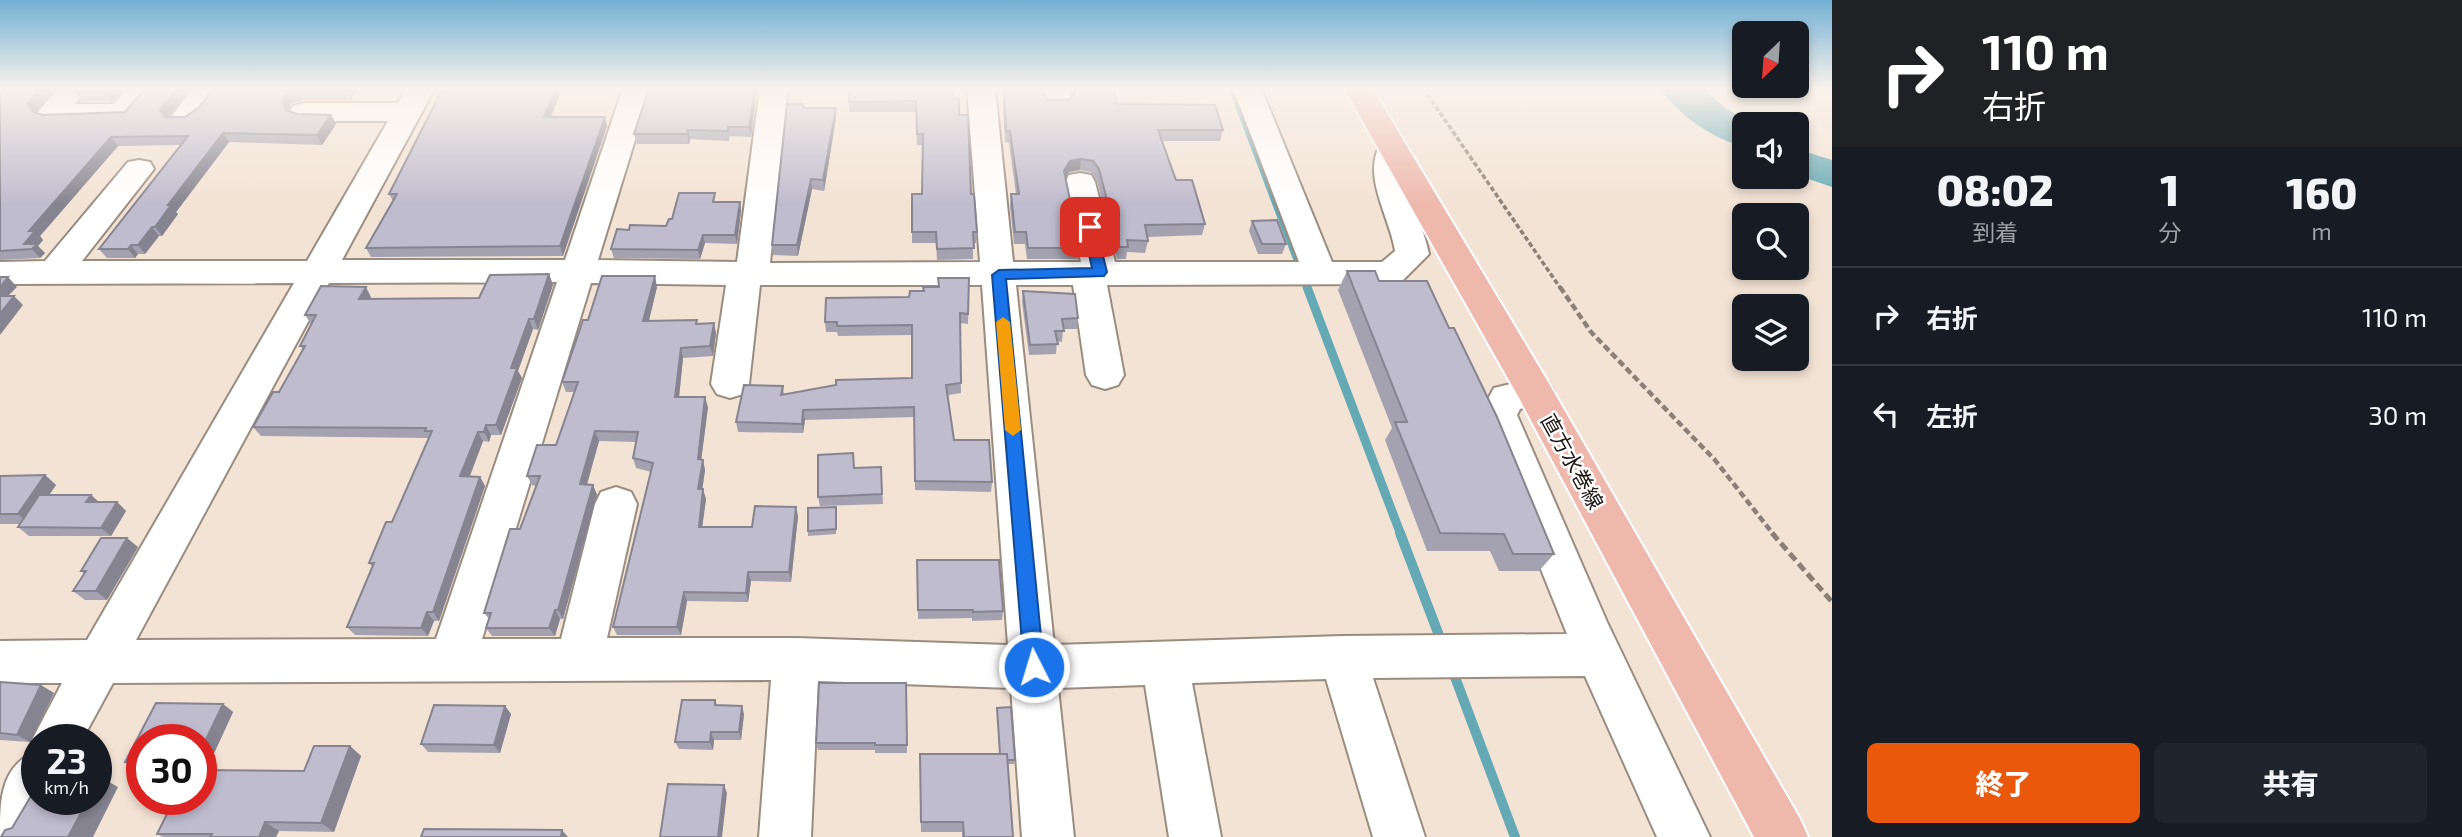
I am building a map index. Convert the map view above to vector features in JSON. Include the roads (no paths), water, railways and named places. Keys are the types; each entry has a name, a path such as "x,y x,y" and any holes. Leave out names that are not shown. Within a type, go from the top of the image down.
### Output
{"main road":[{"name":"直方水巻線","path":"1381,127 1535,392 1782,837"}],"street":[{"path":"65,724 399,127"},
{"path":"452,660 625,127"},
{"path":"730,384 769,127"},
{"path":"986,127 1007,274 1047,666 1048,837"},
{"path":"1260,127 1309,273"},
{"path":"0,273 1390,273 1412,254 1410,238 1388,173 1388,160 1393,148"},
{"path":"54,273 139,169"},
{"path":"1080,182 1094,272 1105,375"},
{"path":"1535,392 1507,398 1498,415 1558,565 1684,837"},
{"path":"579,660 616,504"},
{"path":"0,662 796,659 1047,666 1343,657 1600,655"},
{"path":"1343,657 1399,837"},
{"path":"785,837 796,659"},
{"path":"1165,663 1195,837"},
{"path":"2,837 21,803"}],"waterway":[{"path":"1247,127 1308,289"},
{"path":"1809,165 1832,174"},
{"path":"1307,287 1401,535"},
{"path":"1400,533 1443,646"},
{"path":"1452,669 1515,837"}]}
